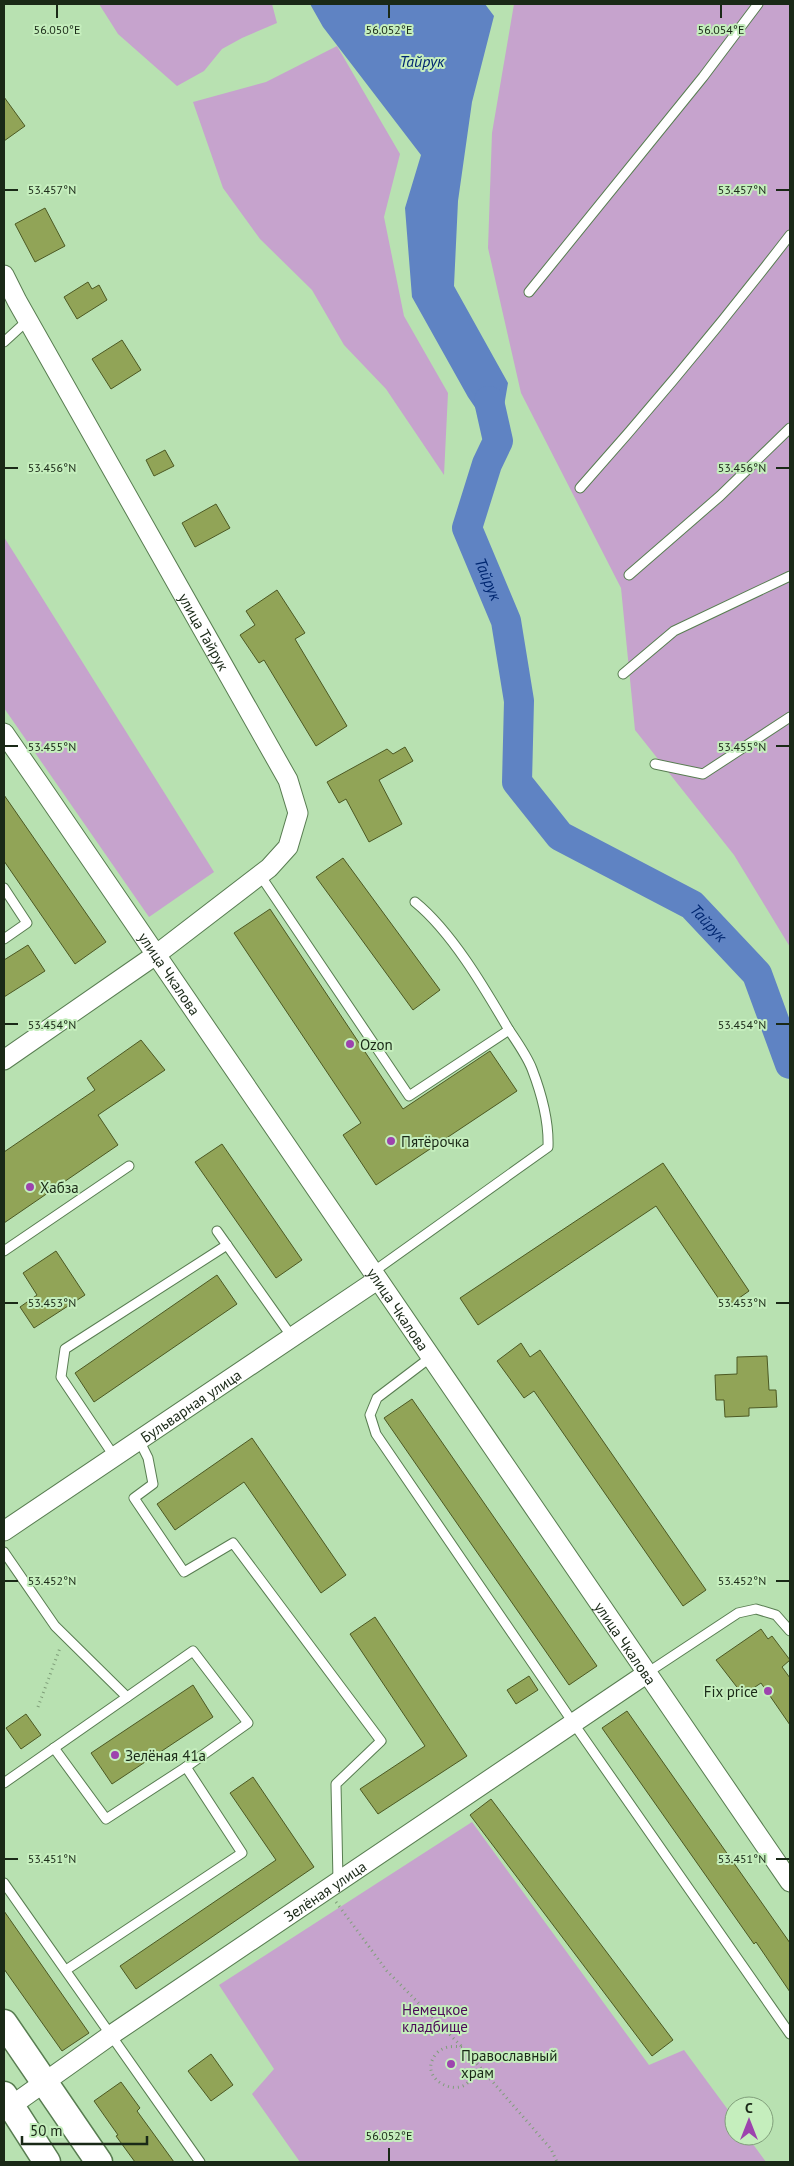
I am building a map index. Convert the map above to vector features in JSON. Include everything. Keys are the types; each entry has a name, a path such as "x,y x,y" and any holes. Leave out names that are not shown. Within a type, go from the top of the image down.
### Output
{"street":[{"name":"улица Тайрук","path":"4,275 288,780 298,813 288,847 260,875 157,954 4,1060"},
{"name":"улица Чкалова","path":"4,733 157,954 790,1882"},
{"name":"Бульварная улица","path":"4,1531 292,1337 375,1276"},
{"name":"Зелёная улица","path":"6,2104 44,2082 647,1673"},
{"path":"4,2023 99,2162"},
{"path":"6,2104 47,2162"}],"lane":[{"path":"529,292 703,77 758,4"},
{"path":"580,488 652,408 790,235"},
{"path":"4,342 28,320"},
{"path":"629,575 720,496 790,428"},
{"path":"623,674 674,631 790,576"},
{"path":"655,764 703,774 790,716"},
{"path":"260,875 409,1096 509,1030"},
{"path":"4,888 28,923 4,939"},
{"path":"375,1276 548,1147 549,1126 546,1111 532,1068 483,986 431,915 415,902"},
{"path":"4,1251 129,1166"},
{"path":"217,1231 292,1337"},
{"path":"114,1456 61,1377 65,1349 227,1245"},
{"path":"432,1357 377,1398 370,1415 376,1434 574,1724 790,2034"},
{"path":"139,1440 148,1458 152,1484 134,1498 184,1572 233,1543 380,1741 336,1784 332,1885"},
{"path":"4,1552 55,1626 127,1697"},
{"path":"647,1673 738,1613 756,1609 776,1615 790,1631"},
{"path":"4,1783 54,1748 127,1697 193,1651 248,1723 186,1767 106,1819 54,1748"},
{"path":"66,1970 242,1853 186,1767"},
{"path":"4,1884 200,2162"}],"path":[{"path":"38,1707 64,1635"},
{"path":"332,1885 387,1971 462,2047 551,2148 557,2162"},
{"path":"462,2047 447,2047 436,2054 432,2068 437,2080 449,2088 462,2086 472,2075 474,2069 470,2056"}],"green space":[{"path":"99,4 272,4 277,23 222,49 204,71 177,86 118,34"},
{"path":"514,4 790,4 790,947 734,855 635,730 621,588 521,393 488,248 492,133"},
{"path":"337,46 400,154 384,217 404,316 448,393 444,475 386,389 344,345 312,290 260,239 223,188 193,102 266,82"},
{"path":"4,537 214,872 149,917 4,708"},
{"name":"Немецкое кладбище","path":"472,1822 649,2065 684,2050 724,2104 724,2146 754,2146 766,2162 300,2162 252,2094 274,2069 219,1985"}],"water":[{"name":"Тайрук","path":"310,4 485,4 494,16 472,102 458,201 454,286 508,383 498,441 468,397 412,297 405,208 421,155 323,27"}],"building":[{"path":"4,97 25,126 4,141"},
{"path":"45,208 65,246 35,262 15,224"},
{"path":"88,282 92,289 99,285 107,300 77,319 64,297"},
{"path":"122,340 141,370 111,389 92,359"},
{"path":"165,450 174,466 154,476 146,460"},
{"path":"216,504 230,528 195,547 182,523"},
{"path":"277,590 305,633 295,639 347,726 316,746 264,660 259,663 240,635 255,625 246,611"},
{"path":"405,747 413,761 379,780 402,824 369,842 346,799 339,803 327,782 387,749 393,754"},
{"path":"4,795 106,942 75,964 4,861"},
{"path":"343,858 440,990 413,1010 316,877"},
{"path":"270,909 403,1109 490,1051 517,1091 376,1185 343,1135 361,1123 234,933"},
{"path":"28,945 45,971 4,997 4,960"},
{"name":"Хабза","path":"141,1040 165,1070 98,1115 118,1145 4,1223 4,1152 95,1090 87,1078"},
{"path":"222,1144 302,1260 276,1278 195,1162"},
{"path":"663,1163 749,1291 725,1308 656,1206 478,1325 460,1298"},
{"path":"56,1251 85,1295 34,1328 20,1307 37,1295 23,1273"},
{"path":"217,1275 237,1304 94,1402 75,1373"},
{"path":"521,1343 530,1357 540,1350 706,1590 683,1606 534,1391 524,1398 497,1361"},
{"path":"767,1356 769,1390 776,1390 777,1407 749,1408 749,1416 725,1417 724,1400 716,1400 715,1375 737,1374 737,1357"},
{"path":"412,1399 597,1666 569,1685 384,1418"},
{"path":"252,1438 346,1575 321,1593 244,1482 175,1530 157,1504"},
{"path":"375,1617 467,1756 378,1814 360,1789 425,1746 350,1634"},
{"path":"761,1629 768,1639 772,1636 790,1660 782,1667 790,1678 790,1725 761,1683 743,1695 716,1660"},
{"path":"529,1676 538,1690 516,1704 507,1690"},
{"path":"193,1685 213,1717 112,1784 91,1753"},
{"path":"627,1711 790,1943 790,1992 602,1728"},
{"path":"26,1714 41,1735 21,1749 6,1728"},
{"path":"253,1777 314,1867 136,1989 120,1966 276,1860 230,1793"},
{"path":"491,1799 673,2040 652,2056 470,1815"},
{"path":"4,1911 89,2033 62,2051 4,1969"},
{"path":"211,2054 233,2085 211,2101 188,2071"},
{"path":"121,2082 140,2108 137,2111 174,2162 135,2162 116,2136 118,2135 94,2101"}],"waterway":[{"name":"Тайрук","path":"489,401 498,441 487,464 467,528 506,621 519,701 517,782 560,836 692,905 757,974 790,1064"}],"place":[{"name":"Ozon","path":"350,1044"},
{"name":"Пятёрочка","path":"391,1141"},
{"name":"Хабза","path":"30,1187"},
{"name":"Fix price","path":"768,1691"},
{"name":"Зелёная 41а","path":"115,1755"},
{"name":"Православный храм","path":"451,2064"}]}
